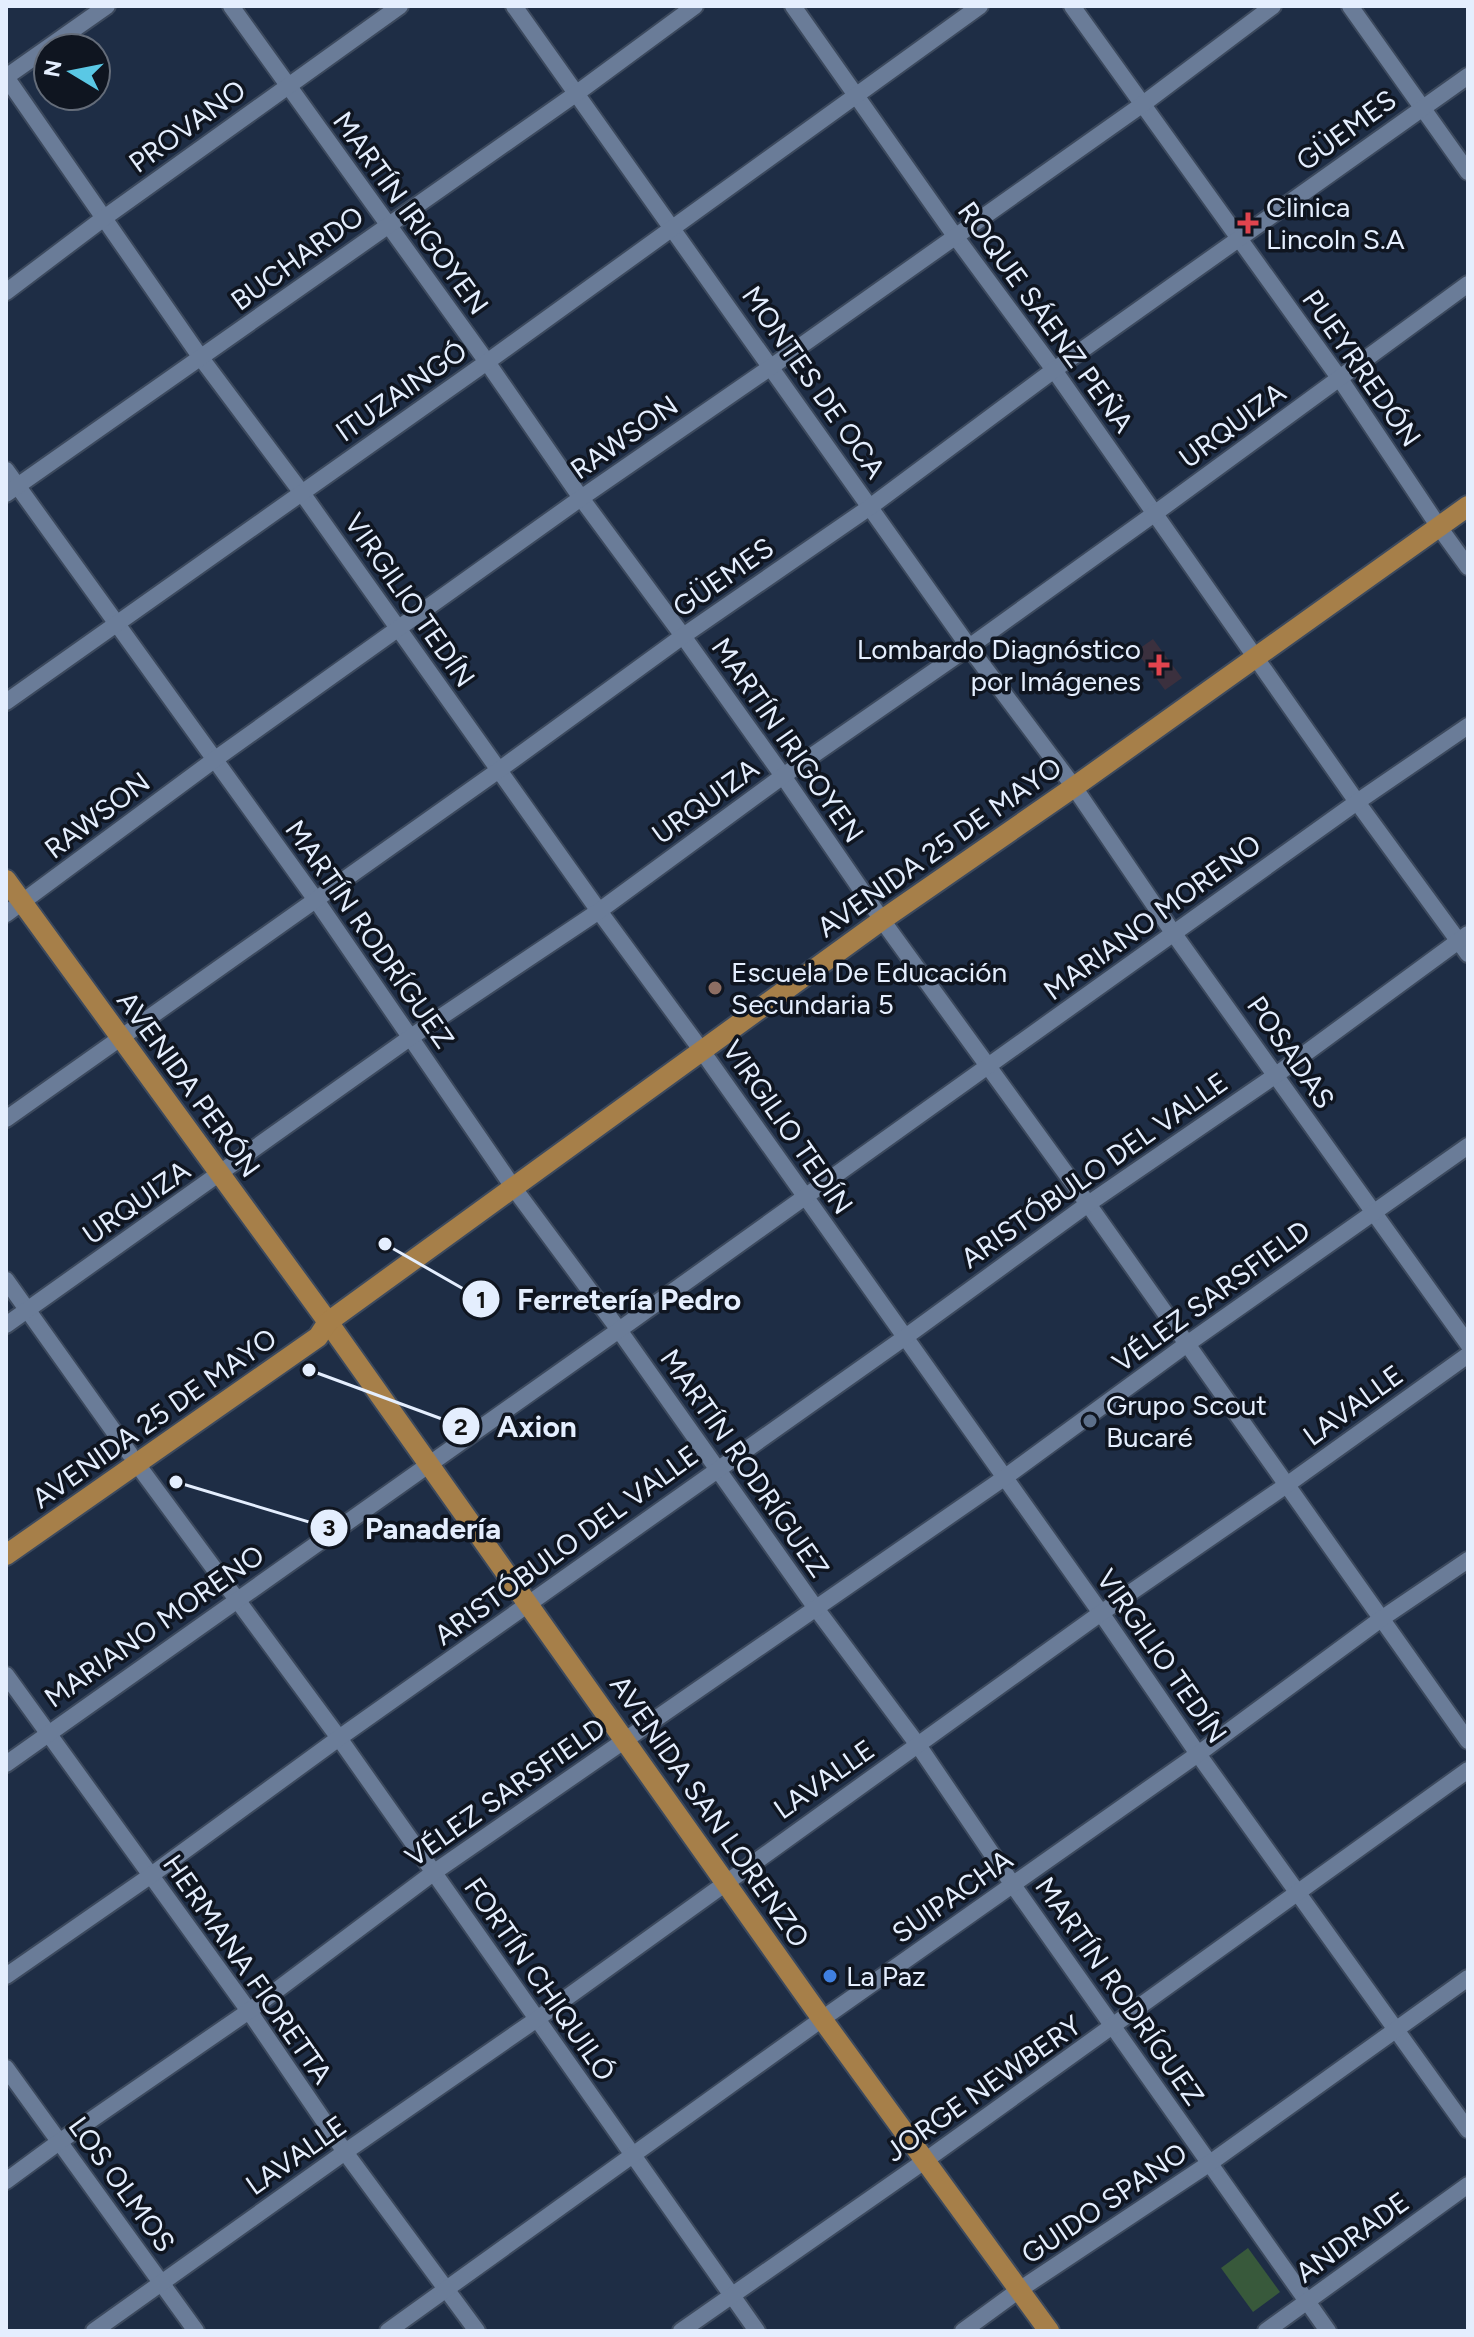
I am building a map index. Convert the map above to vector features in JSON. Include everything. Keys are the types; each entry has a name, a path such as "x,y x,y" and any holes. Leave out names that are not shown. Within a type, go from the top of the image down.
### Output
{"main road":[{"name":"AVENIDA 25 DE MAYO","path":"6,1539 318,1337 328,1322 882,920 1468,506"},
{"name":"AVENIDA PERÓN","path":"6,880 14,908 121,1039 328,1322"},
{"name":"AVENIDA SAN LORENZO","path":"328,1322 822,2019 1049,2331"},
{"name":"AVENIDA 25 DE MAYO","path":"6,1555 133,1459"}],"street":[{"path":"6,77 107,6"},
{"name":"MARTÍN IRIGOYEN","path":"231,6 1288,1484 1468,1741"},
{"name":"PROVANO","path":"6,292 400,6"},
{"name":"MONTES DE OCA","path":"514,6 969,647 1074,787"},
{"name":"BUCHARDO","path":"12,490 577,93 695,6"},
{"name":"ROQUE SÁENZ PEÑA","path":"793,6 1054,370 1357,802 1465,943"},
{"name":"ITUZAINGÓ","path":"6,702 487,362 980,6"},
{"name":"PUEYRREDÓN","path":"1072,6 1340,379 1468,567"},
{"name":"RAWSON","path":"14,908 214,760 581,498 1143,104 1273,6"},
{"path":"1350,6 1468,172"},
{"name":"GÜEMES","path":"6,1119 683,636 870,507 1054,370 1468,76"},
{"name":"VIRGILIO TEDÍN","path":"6,77 201,358 302,493 702,1051 1198,1754 1468,2130"},
{"name":"URQUIZA","path":"6,1325 411,1037 599,911 783,776 1154,514 1468,284"},
{"name":"MARTÍN RODRÍGUEZ","path":"6,470 12,490 117,623 316,900 513,1187 918,1745 1013,1885 1328,2331"},
{"name":"MARIANO MORENO","path":"6,1764 1468,726"},
{"name":"POSADAS","path":"1074,787 1174,934 1468,1344"},
{"name":"ARISTÓBULO DEL VALLE","path":"6,1976 1088,1204 1465,943"},
{"name":"VÉLEZ SARSFIELD","path":"6,2181 249,2011 433,1873 1004,1478 1187,1344 1468,1146"},
{"name":"FORTÍN CHIQUILÓ","path":"6,1280 133,1459 339,1738 757,2331"},
{"name":"LAVALLE","path":"94,2331 1468,1355"},
{"name":"SUIPACHA","path":"388,2331 1198,1754 1381,1619 1468,1560"},
{"name":"HERMANA FIORETTA","path":"6,1675 249,2011 345,2152 477,2331"},
{"name":"JORGE NEWBERY","path":"681,2331 1114,2026 1468,1770"},
{"name":"GUIDO SPANO","path":"963,2331 1019,2290 1210,2163 1468,1978"},
{"name":"LOS OLMOS","path":"6,2068 196,2331"},
{"name":"ANDRADE","path":"1266,2331 1468,2185"}],"shaded area":[{"name":"Lombardo Diagnóstico por Imágenes","path":"1153,639 1182,678 1165,690 1136,651"}],"green space":[{"path":"1248,2248 1280,2292 1253,2312 1221,2268"}],"place":[{"name":"Clinica Lincoln S.A","path":"1248,223"},
{"name":"Lombardo Diagnóstico por Imágenes","path":"1159,665"},
{"name":"Escuela De Educación Secundaria 5","path":"715,988"},
{"name":"Ferretería Pedro","path":"385,1244"},
{"name":"Axion","path":"309,1370"},
{"name":"Grupo Scout Bucaré","path":"1090,1421"},
{"name":"Panadería","path":"176,1482"},
{"name":"La Paz","path":"830,1976"}]}
